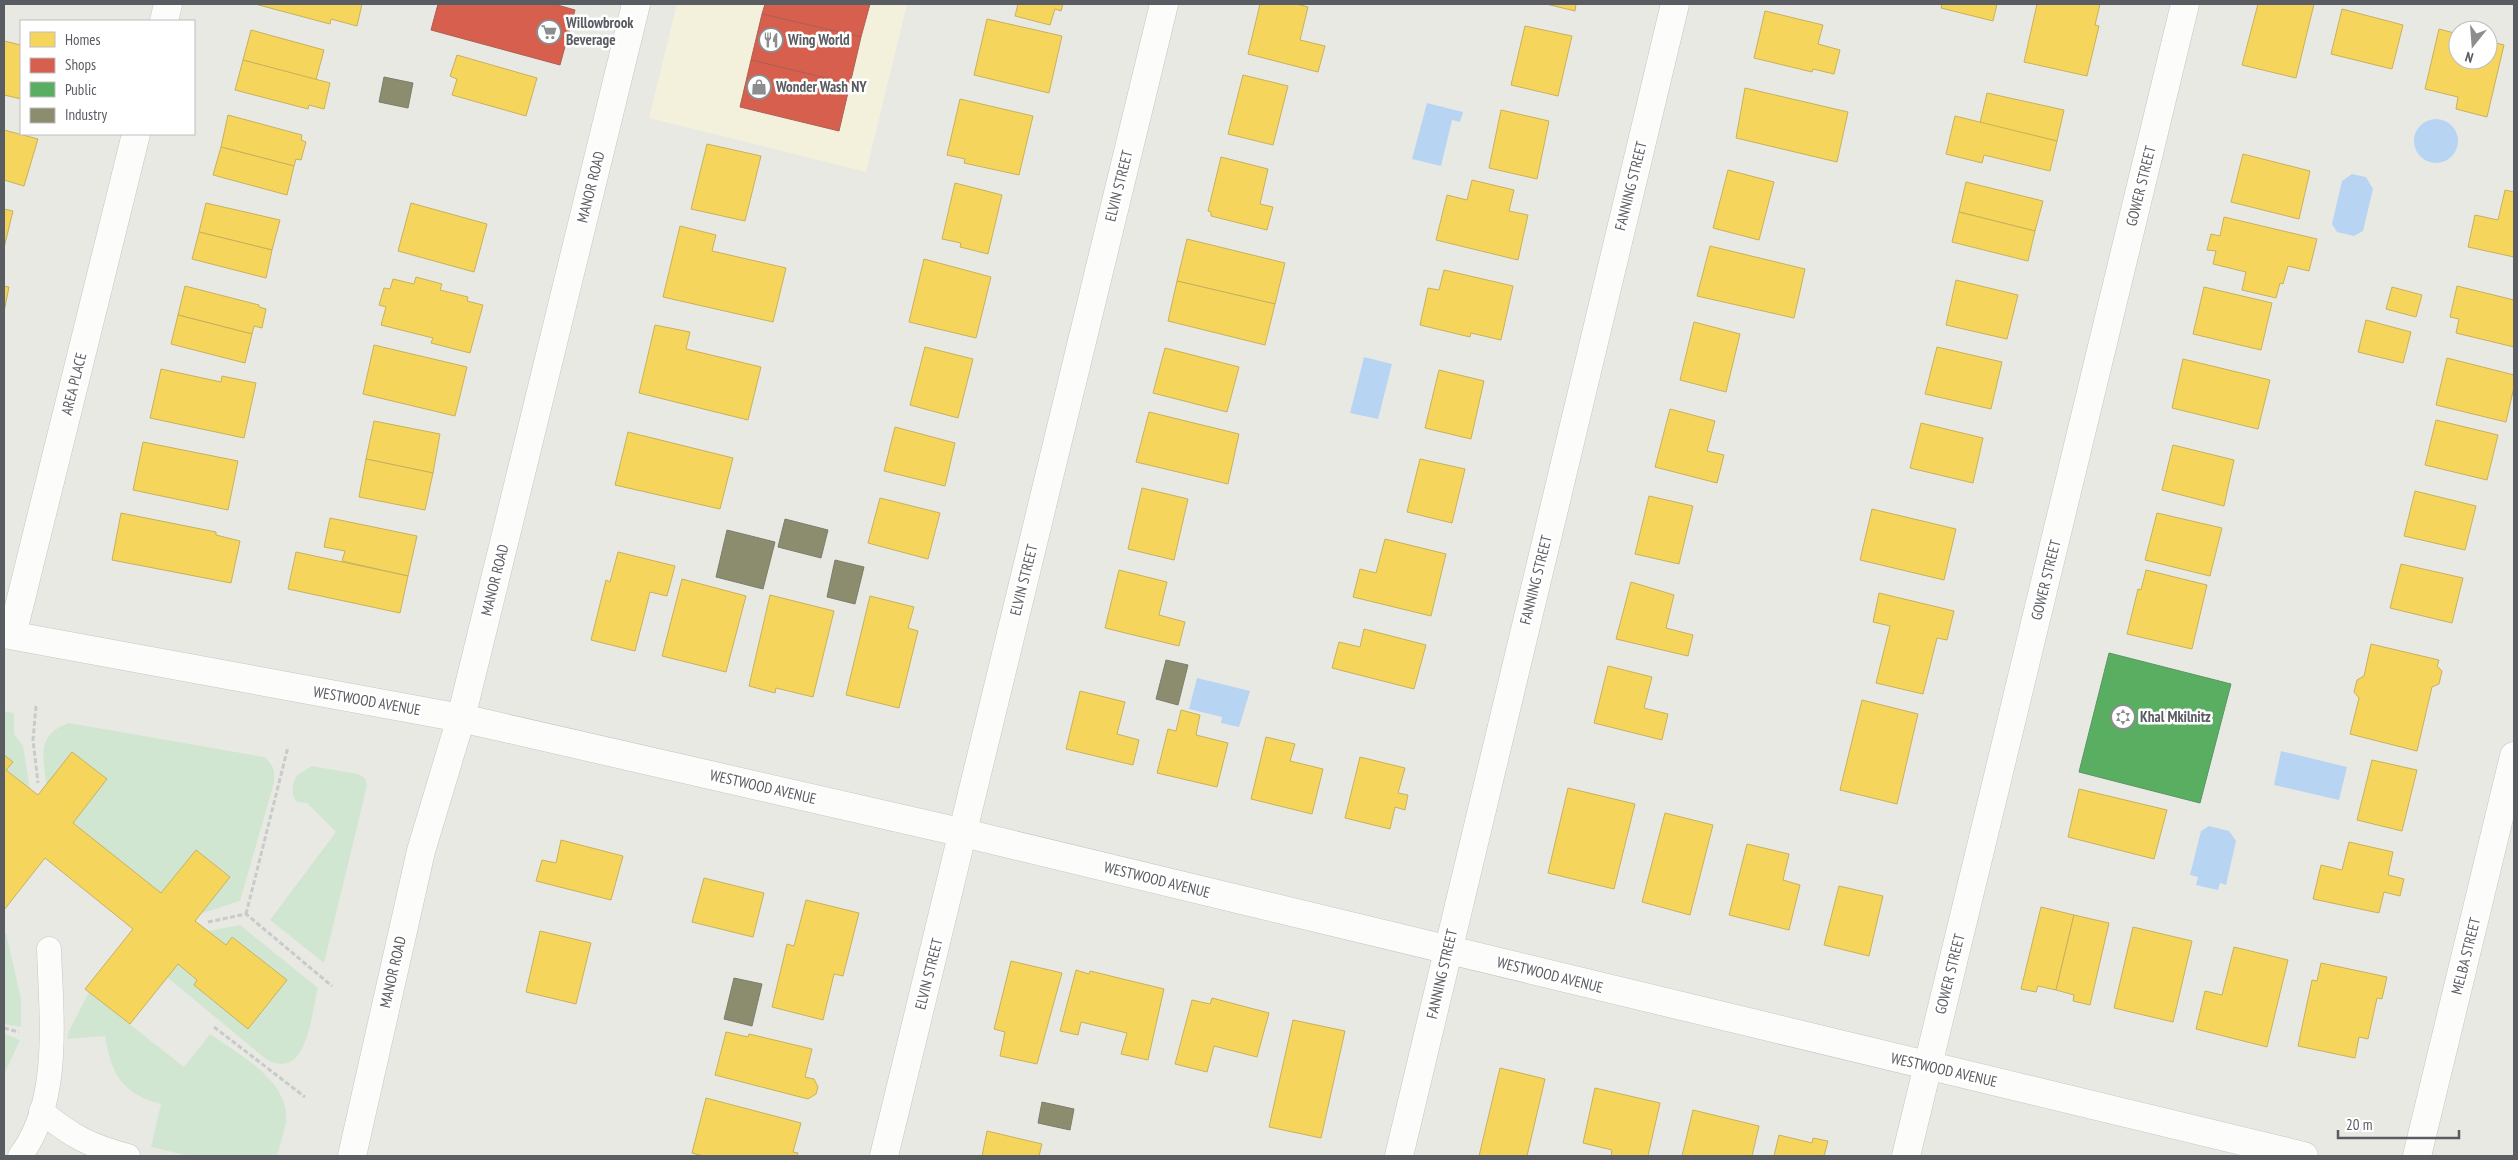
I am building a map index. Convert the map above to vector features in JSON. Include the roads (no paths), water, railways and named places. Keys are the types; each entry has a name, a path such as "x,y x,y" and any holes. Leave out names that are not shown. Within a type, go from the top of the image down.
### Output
{"street":[{"path":"164,20 168,4"},
{"name":"MANOR ROAD","path":"352,1156 421,851 461,718 636,4"},
{"name":"ELVIN STREET","path":"884,1156 1164,4"},
{"name":"FANNING STREET","path":"1399,1156 1675,4"},
{"name":"GOWER STREET","path":"1906,1156 2185,4"},
{"name":"AREA PLACE","path":"8,634 136,135"},
{"name":"WESTWOOD AVENUE","path":"8,634 461,718 964,833 2304,1156"},
{"name":"MELBA STREET","path":"2417,1156 2514,756"}],"lane":[{"path":"20,1156 30,1144 41,1110 50,1071 52,1035 49,949"},
{"path":"41,1110 67,1132 97,1148 128,1156"}],"water":[{"path":"1427,103 1463,112 1460,122 1452,120 1441,166 1412,159"},
{"path":"2436,119 2448,123 2454,129 2458,141 2454,153 2448,159 2436,163 2424,159 2418,153 2414,141 2418,129 2424,123"},
{"path":"2352,174 2366,177 2373,189 2363,231 2354,236 2337,232 2332,224 2342,181"},
{"path":"1364,357 1392,364 1378,419 1350,413"},
{"path":"1197,678 1250,691 1239,727 1221,723 1222,717 1189,709"},
{"path":"2281,751 2347,767 2339,800 2274,785"},
{"path":"2209,826 2229,831 2236,841 2226,885 2220,883 2218,890 2196,885 2198,877 2190,875 2201,831"}],"place":[{"name":"Willowbrook Beverage","path":"549,32"},
{"name":"Wing World","path":"771,40"},
{"name":"Wonder Wash NY","path":"759,87"},
{"name":"Khal Mkilnitz","path":"2123,717"}]}
